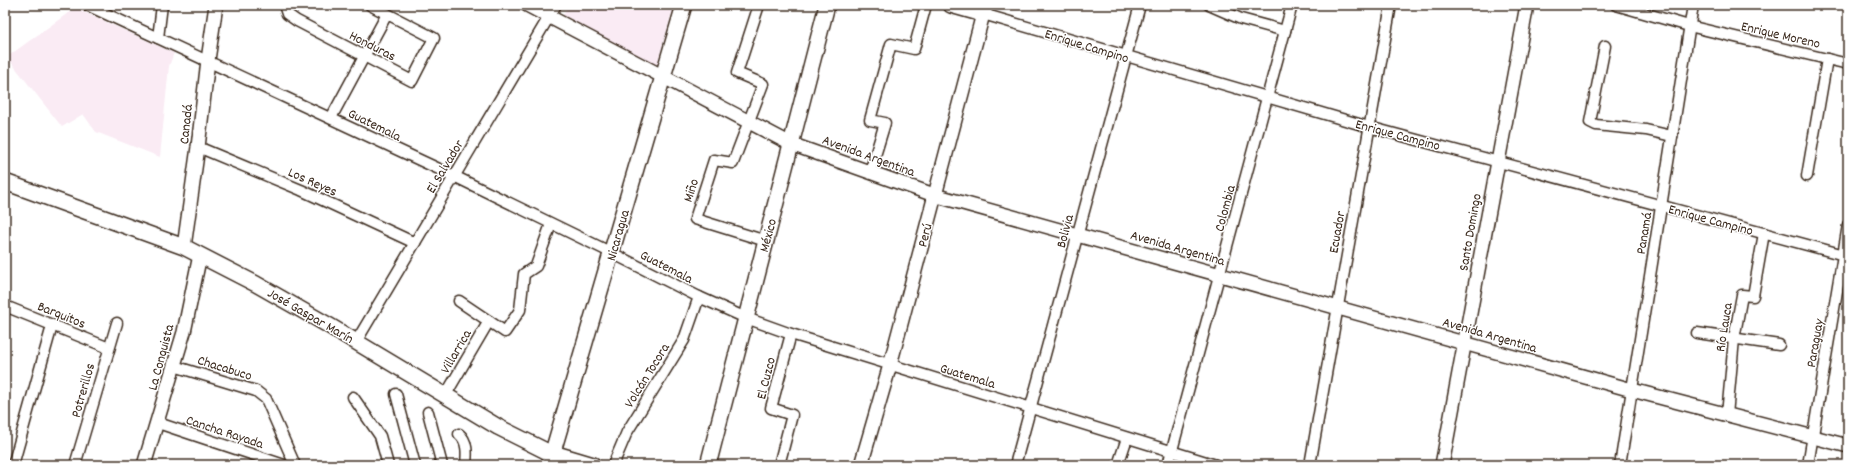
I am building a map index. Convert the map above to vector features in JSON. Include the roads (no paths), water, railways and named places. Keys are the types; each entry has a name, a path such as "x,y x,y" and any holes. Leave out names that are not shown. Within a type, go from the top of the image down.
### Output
{"main road":[{"name":"Nicaragua","path":"550,459 684,5"},
{"name":"México","path":"708,465 827,5"},
{"name":"Enrique Campino","path":"951,5 984,10"},
{"name":"José Gaspar Marín","path":"11,184 184,247 256,284 356,342 550,459 593,465"}],"street":[{"name":"Guatemala","path":"88,5 332,118 412,158 454,176 612,253 699,298 746,318 791,334 890,365 1216,465"},
{"path":"158,38 162,5"},
{"name":"Canadá","path":"184,247 216,5"},
{"name":"Honduras","path":"284,5 288,14 297,21 412,81 434,38 387,14"},
{"path":"332,118 387,14 370,5"},
{"name":"Avenida Argentina","path":"527,5 553,10 664,76 791,144 934,195 1632,390 1848,446"},
{"path":"748,120 763,84 737,73 759,5"},
{"path":"870,172 885,123 870,120 891,44 914,49 926,5"},
{"name":"Bolivia","path":"1015,465 1140,5"},
{"path":"1209,5 1241,19 1285,31"},
{"name":"Colombia","path":"1168,465 1292,5"},
{"name":"Ecuador","path":"1310,465 1391,5"},
{"name":"Santo Domingo","path":"1442,465 1466,344 1527,5"},
{"name":"Enrique Moreno","path":"1616,5 1689,26 1848,64"},
{"name":"Panamá","path":"1620,465 1693,5"},
{"name":"El Salvador","path":"356,342 553,10"},
{"name":"Enrique Campino","path":"984,10 1126,57 1369,127 1846,255"},
{"name":"Perú","path":"861,465 890,365 984,10"},
{"path":"1605,46 1590,122 1596,125 1646,130 1672,136"},
{"path":"1807,176 1827,59"},
{"name":"Miño","path":"748,120 733,163 714,160 695,219 766,241"},
{"name":"Los Reyes","path":"198,147 301,190 415,243"},
{"path":"459,301 505,332 520,310 524,274 536,266 551,224"},
{"name":"Paraguay","path":"1808,465 1846,255 1848,225"},
{"name":"Río Lauca","path":"1727,415 1734,339 1742,295 1753,296 1764,233"},
{"name":"La Conquista","path":"144,465 158,423 174,366 200,255"},
{"name":"Volcán Tocora","path":"613,465 627,432 684,340 699,298"},
{"name":"Barquitos","path":"5,306 109,348"},
{"name":"Villarrica","path":"445,396 490,321"},
{"name":"Potrerillos","path":"75,465 117,323"},
{"path":"13,465 52,326"},
{"path":"1697,333 1779,345"},
{"name":"El Cuzco","path":"779,465 792,415 771,408 791,334"},
{"name":"Chacabuco","path":"174,366 256,391 266,399 295,465"},
{"path":"396,394 415,465"},
{"path":"353,397 380,436 388,465"},
{"path":"428,412 442,465"},
{"name":"Cancha Rayada","path":"158,423 284,465"},
{"path":"459,434 463,437 466,444 466,465"},
{"path":"1118,465 1127,438"}]}
